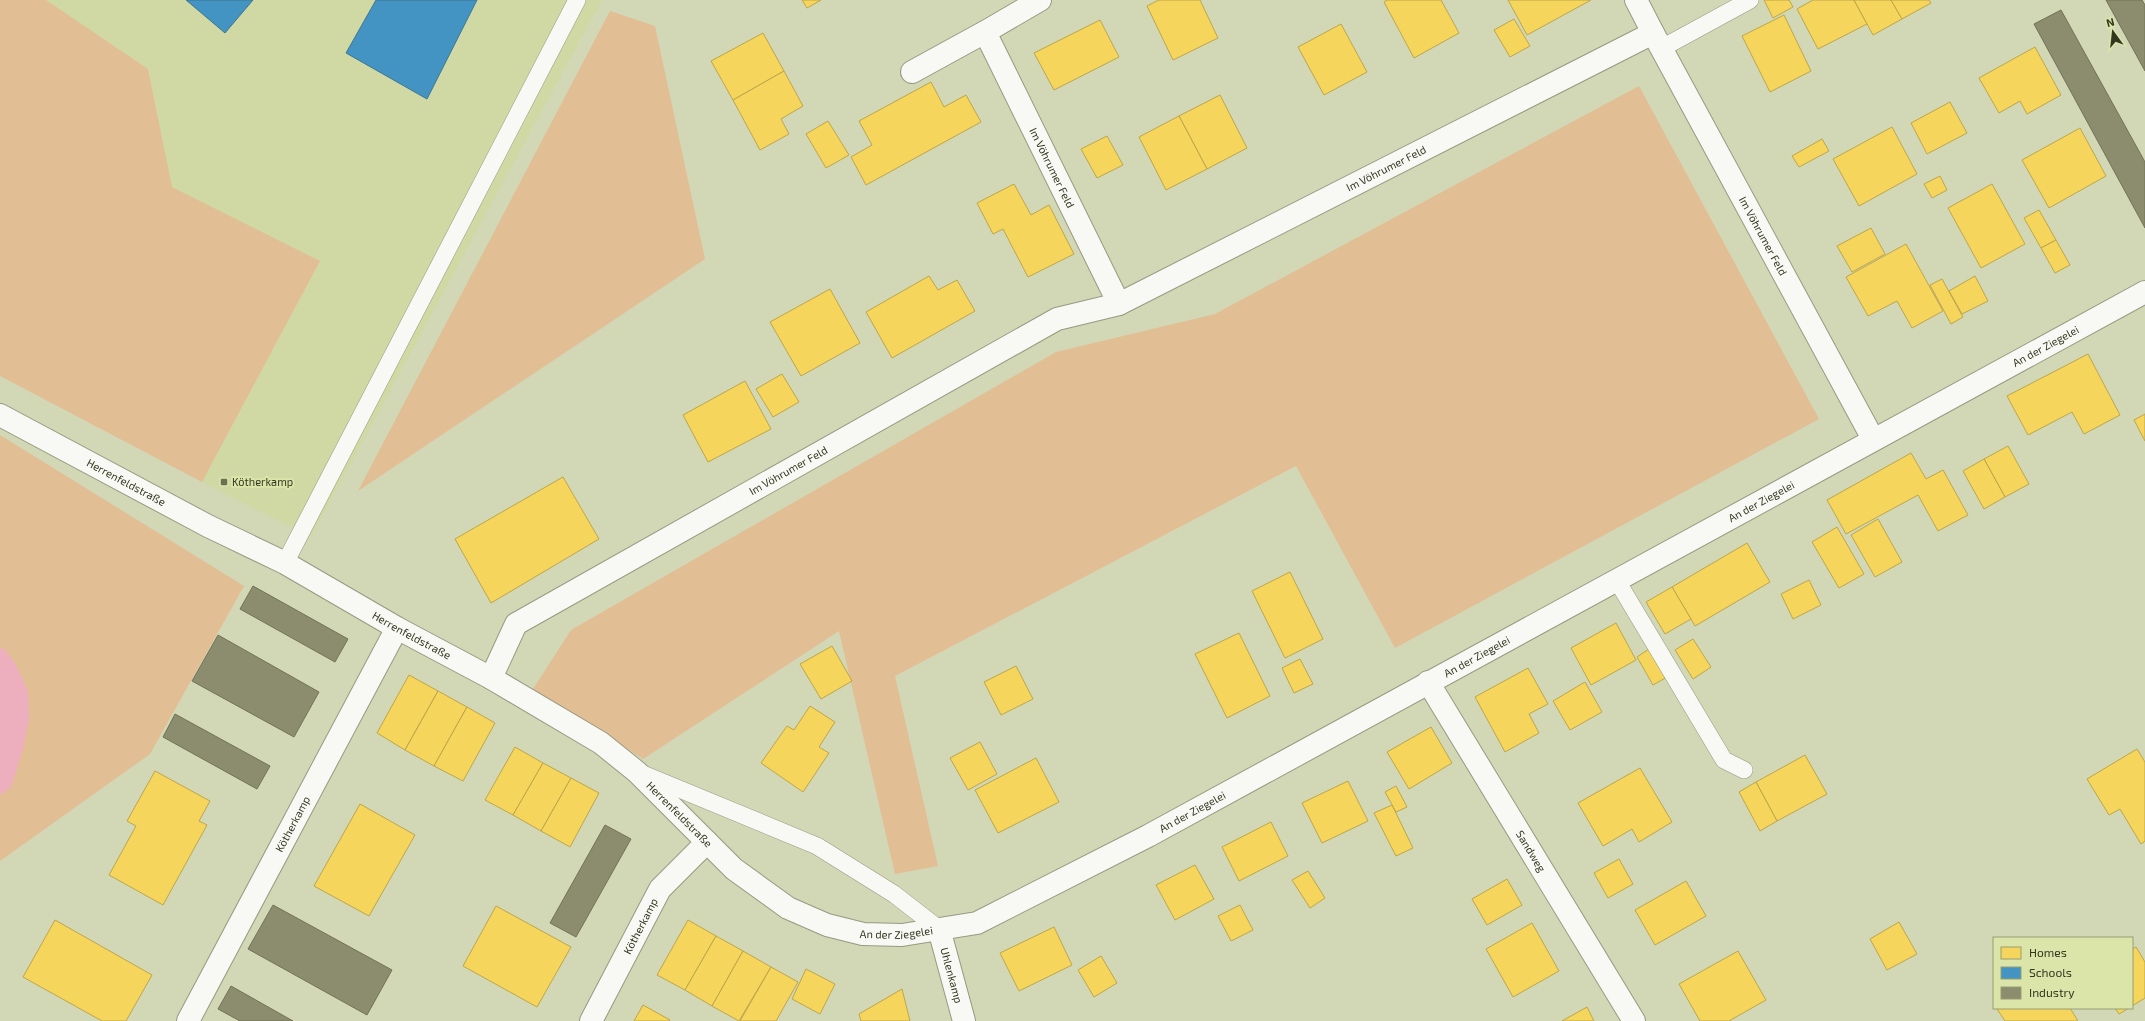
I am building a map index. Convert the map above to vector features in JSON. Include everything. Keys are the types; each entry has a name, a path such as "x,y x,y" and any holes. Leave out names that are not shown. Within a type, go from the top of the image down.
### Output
{"street":[{"path":"912,72 1040,0"},
{"name":"Im Vöhrumer Feld","path":"1636,0 1873,439"},
{"name":"Im Vöhrumer Feld","path":"985,32 1119,304"},
{"name":"Im Vöhrumer Feld","path":"491,678 516,624 1057,319 1119,304 1658,40"},
{"name":"An der Ziegelei","path":"788,908 827,925 863,934 902,935 977,922 1148,836 1873,439 2145,292"},
{"name":"Herrenfeldstraße","path":"0,415 208,526 285,563 397,628 491,678 601,743 637,772 734,869 788,908"},
{"name":"Kötherkamp","path":"188,1021 397,628"},
{"name":"Sandweg","path":"1428,682 1634,1021"},
{"name":"Kötherkamp","path":"591,1021 660,889 707,842"},
{"name":"Uhlenkamp","path":"939,929 964,1021"}],"lane":[{"path":"285,563 576,0"},
{"path":"1658,40 1750,0"},
{"path":"1616,580 1724,760 1744,770"},
{"path":"637,772 817,846 894,894 939,929"}],"shaded area":[{"path":"0,0 46,0 148,69 172,187 320,261 202,482 0,376"},
{"path":"46,0 602,0 311,537 202,482 319,261 172,188 148,69"},
{"path":"610,11 655,26 705,259 358,491"},
{"path":"1639,86 1819,419 1395,648 1296,466 895,676 938,866 895,874 839,631 643,759 533,689 571,630 1056,352 1215,314"},
{"path":"0,435 244,586 150,754 0,861"},
{"path":"0,648 4,649 15,663 28,691 29,719 23,749 11,787 0,795"}],"building: Homes":[{"path":"802,0 821,0 807,8"},
{"path":"1159,0 1200,0 1218,38 1173,60 1147,6"},
{"path":"1387,0 1441,0 1459,33 1414,58 1384,2"},
{"path":"1508,0 1591,0 1527,35"},
{"path":"1764,0 1789,0 1793,7 1773,18"},
{"path":"1813,0 1854,0 1867,24 1818,49 1797,9"},
{"path":"1854,0 1891,0 1902,19 1873,35"},
{"path":"1891,0 1929,0 1931,3 1902,19"},
{"path":"1784,15 1811,71 1770,92 1742,36"},
{"path":"1514,19 1530,46 1510,57 1494,30"},
{"path":"1100,20 1119,57 1054,90 1034,53"},
{"path":"1341,24 1367,72 1324,95 1298,47"},
{"path":"763,33 784,71 733,100 711,61"},
{"path":"2035,47 2061,95 2027,114 2020,101 1999,113 1979,78"},
{"path":"784,71 803,106 781,119 789,134 760,150 733,100"},
{"path":"931,82 944,107 966,95 981,122 866,185 851,157 872,145 859,121"},
{"path":"1220,95 1247,148 1207,169 1179,116"},
{"path":"1950,102 1967,133 1927,154 1911,123"},
{"path":"1179,116 1207,169 1166,190 1139,137"},
{"path":"828,121 849,155 826,168 806,134"},
{"path":"1892,127 1917,174 1859,206 1833,159"},
{"path":"2080,128 2106,176 2049,208 2022,160"},
{"path":"1107,136 1123,165 1097,178 1081,149"},
{"path":"1822,139 1829,151 1799,167 1792,156"},
{"path":"1940,176 1947,190 1932,198 1924,184"},
{"path":"1014,184 1031,215 1049,205 1074,254 1028,277 1003,229 993,234 977,203"},
{"path":"1992,184 2025,244 1981,268 1948,208"},
{"path":"2039,210 2056,240 2041,248 2024,218"},
{"path":"1871,228 1885,254 1852,272 1837,246"},
{"path":"2056,240 2070,265 2055,273 2041,248"},
{"path":"1906,244 1943,311 1912,328 1897,301 1868,316 1846,277"},
{"path":"929,276 938,290 957,280 975,311 892,358 866,312"},
{"path":"1975,276 1988,301 1962,314 1949,291"},
{"path":"1942,279 1963,317 1951,324 1930,285"},
{"path":"830,289 860,343 801,376 770,322"},
{"path":"2088,354 2120,415 2084,434 2072,412 2028,435 2007,396"},
{"path":"782,374 799,402 773,417 756,389"},
{"path":"745,381 771,429 708,462 683,415"},
{"path":"2145,414 2145,441 2134,420"},
{"path":"2008,446 2029,484 2005,497 1984,459"},
{"path":"1911,453 1926,479 1943,470 1968,515 1938,531 1918,495 1846,534 1827,500"},
{"path":"1984,459 2005,497 1984,509 1963,471"},
{"path":"563,477 599,539 491,603 455,539"},
{"path":"1878,519 1902,562 1875,577 1851,535"},
{"path":"1837,527 1864,574 1839,588 1812,542"},
{"path":"1747,543 1770,582 1695,626 1672,587"},
{"path":"1290,572 1323,639 1285,658 1252,591"},
{"path":"1809,580 1821,605 1793,619 1781,594"},
{"path":"1672,587 1691,619 1665,634 1646,602"},
{"path":"1616,623 1636,660 1591,685 1571,648"},
{"path":"1239,633 1270,696 1227,718 1195,654"},
{"path":"1693,639 1711,667 1693,679 1675,650"},
{"path":"832,646 852,681 821,699 800,664"},
{"path":"1652,647 1669,676 1653,685 1637,657"},
{"path":"1300,659 1313,684 1294,693 1282,668"},
{"path":"1016,666 1033,699 1001,715 984,682"},
{"path":"1528,668 1548,704 1529,714 1539,733 1505,752 1475,697"},
{"path":"409,675 438,691 405,750 377,733"},
{"path":"1585,682 1602,712 1570,730 1553,701"},
{"path":"438,691 467,707 434,766 405,750"},
{"path":"810,706 835,722 819,747 829,753 803,792 761,763 787,726 794,730"},
{"path":"467,707 495,723 463,781 434,766"},
{"path":"1431,727 1452,763 1409,789 1387,752"},
{"path":"980,742 997,774 968,790 950,758"},
{"path":"515,747 543,763 513,815 485,800"},
{"path":"2137,749 2145,762 2145,841 2141,844 2120,809 2109,815 2087,779"},
{"path":"1805,755 1827,794 1777,821 1756,782"},
{"path":"1036,758 1059,802 998,833 975,790"},
{"path":"543,763 571,778 541,831 513,815"},
{"path":"1640,768 1672,822 1639,842 1632,829 1603,846 1578,803"},
{"path":"155,771 210,801 199,821 207,825 163,905 109,875 136,826 127,821"},
{"path":"571,778 599,793 570,847 541,831"},
{"path":"1348,781 1368,821 1322,843 1302,803"},
{"path":"1756,782 1777,821 1760,831 1739,792"},
{"path":"1396,786 1407,807 1396,812 1385,792"},
{"path":"360,804 415,835 369,916 314,886"},
{"path":"1392,805 1413,848 1396,856 1374,813"},
{"path":"1271,822 1288,856 1239,881 1222,847"},
{"path":"1619,859 1633,884 1608,898 1594,873"},
{"path":"1195,865 1214,899 1175,920 1156,885"},
{"path":"1308,871 1325,898 1310,908 1292,880"},
{"path":"1507,879 1522,905 1487,925 1472,899"},
{"path":"1686,881 1706,916 1655,945 1635,910"},
{"path":"1240,905 1253,930 1231,941 1218,916"},
{"path":"496,906 571,947 537,1007 463,966"},
{"path":"55,920 152,975 126,1021 102,1021 23,977"},
{"path":"688,920 716,936 685,990 657,975"},
{"path":"1899,922 1917,954 1887,970 1870,939"},
{"path":"1532,923 1559,971 1513,997 1486,949"},
{"path":"1054,927 1072,965 1019,991 1000,953"},
{"path":"716,936 743,951 712,1006 685,990"},
{"path":"2136,947 2145,962 2145,998 2133,1005 2133,948"},
{"path":"743,951 771,967 739,1021 712,1006"},
{"path":"1738,951 1766,1000 1729,1021 1700,1021 1679,984"},
{"path":"1101,956 1117,983 1094,997 1078,970"},
{"path":"771,967 798,982 776,1021 740,1021"},
{"path":"806,969 835,984 820,1014 792,999"},
{"path":"902,989 910,1021 861,1021 859,1014"},
{"path":"643,1005 670,1020 634,1021"},
{"path":"1587,1007 1594,1021 1562,1021"},
{"path":"1997,1009 2071,1009 2078,1021 2005,1021"},
{"path":"2116,1009 2127,1009 2119,1014"}],"building: Schools":[{"path":"186,0 253,0 225,33"},
{"path":"376,0 477,0 427,99 346,53"}],"building: Industry":[{"path":"2106,0 2142,0 2145,5 2145,71"},
{"path":"2061,10 2145,162 2145,228 2034,24"},
{"path":"253,586 348,639 335,662 240,609"},
{"path":"218,635 319,692 294,737 192,681"},
{"path":"175,714 270,766 257,789 163,737"},
{"path":"605,825 631,839 576,937 550,923"},
{"path":"273,905 392,970 367,1015 248,949"},
{"path":"231,986 293,1021 240,1021 218,1009"}],"place":[{"name":"Kötherkamp","path":"224,482"}]}
